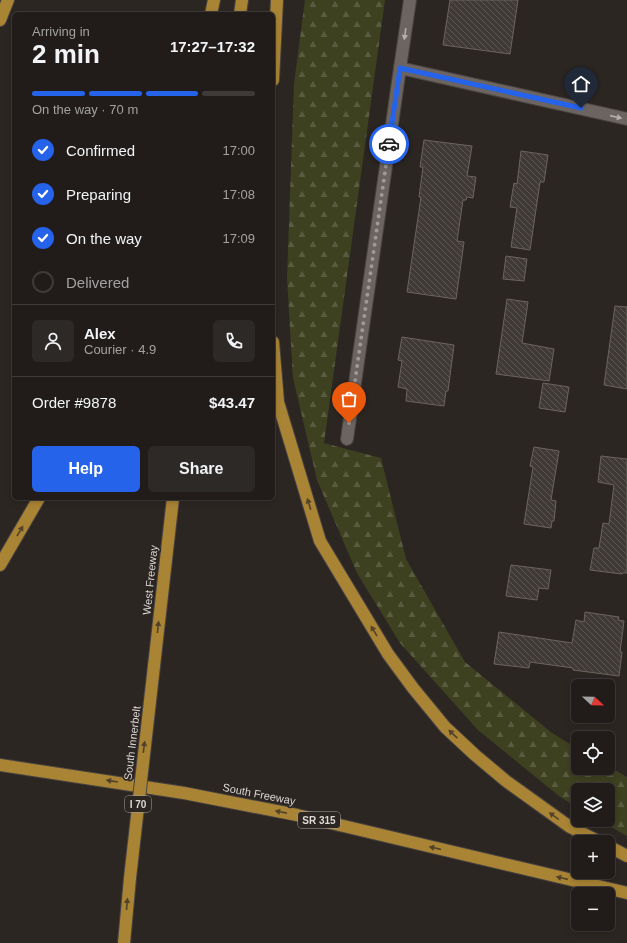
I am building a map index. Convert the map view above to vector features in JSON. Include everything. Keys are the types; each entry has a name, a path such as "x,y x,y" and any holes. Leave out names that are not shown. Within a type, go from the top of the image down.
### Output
{"highway":[{"path":"0,20 8,0"},
{"path":"211,12 214,0"},
{"path":"240,12 242,0"},
{"path":"275,40 277,0"},
{"path":"275,366 278,402 320,541 388,654 445,727 475,755 506,781 570,827 586,835"},
{"path":"0,565 38,500"},
{"name":"West Freeway","path":"154,666 173,500"},
{"name":"South Innerbelt","path":"124,943 154,666"},
{"name":"South Freeway","path":"0,765 184,793 297,815 627,893"},
{"path":"615,850 627,856"}],"street":[{"path":"347,439 410,0"},
{"path":"400,68 627,119"}],"green space":[{"path":"305,0 385,0 324,443 381,458 406,559 465,662 552,733 571,745 571,775 615,775 615,770 627,777 627,836 611,827 615,827 615,783 571,783 571,804 559,796 478,730 400,643 357,573 317,480 293,378 287,278 294,84"}],"building":[{"path":"450,0 518,0 510,54 443,45"},
{"path":"424,140 472,146 467,176 476,177 473,198 467,197 466,200 463,200 457,241 464,242 456,299 407,292 421,197 419,197 423,167 420,167"},
{"path":"521,151 548,155 544,182 540,182 530,250 511,247 517,208 510,207 514,183 517,184"},
{"path":"506,256 527,259 524,281 503,279"},
{"path":"507,299 528,302 522,343 554,349 549,381 496,374"},
{"path":"615,306 627,307 627,389 604,385"},
{"path":"402,337 454,345 448,391 446,391 444,406 406,401 407,389 398,387 402,361 398,360"},
{"path":"543,383 569,387 565,412 539,408"},
{"path":"534,447 559,451 551,500 556,501 554,521 552,521 551,528 524,524 533,467 530,466"},
{"path":"601,456 627,459 627,573 622,574 590,570 594,548 599,548 603,523 609,524 614,485 598,482"},
{"path":"511,565 551,570 548,589 539,588 537,600 506,596"},
{"path":"585,612 619,617 618,620 624,621 619,676 573,670 573,668 530,662 529,668 494,664 499,632 572,643 576,620 584,622"}],"way so far":[{"path":"349,423 389,144"}],"route":[{"path":"389,144 400,68 581,108"}]}
